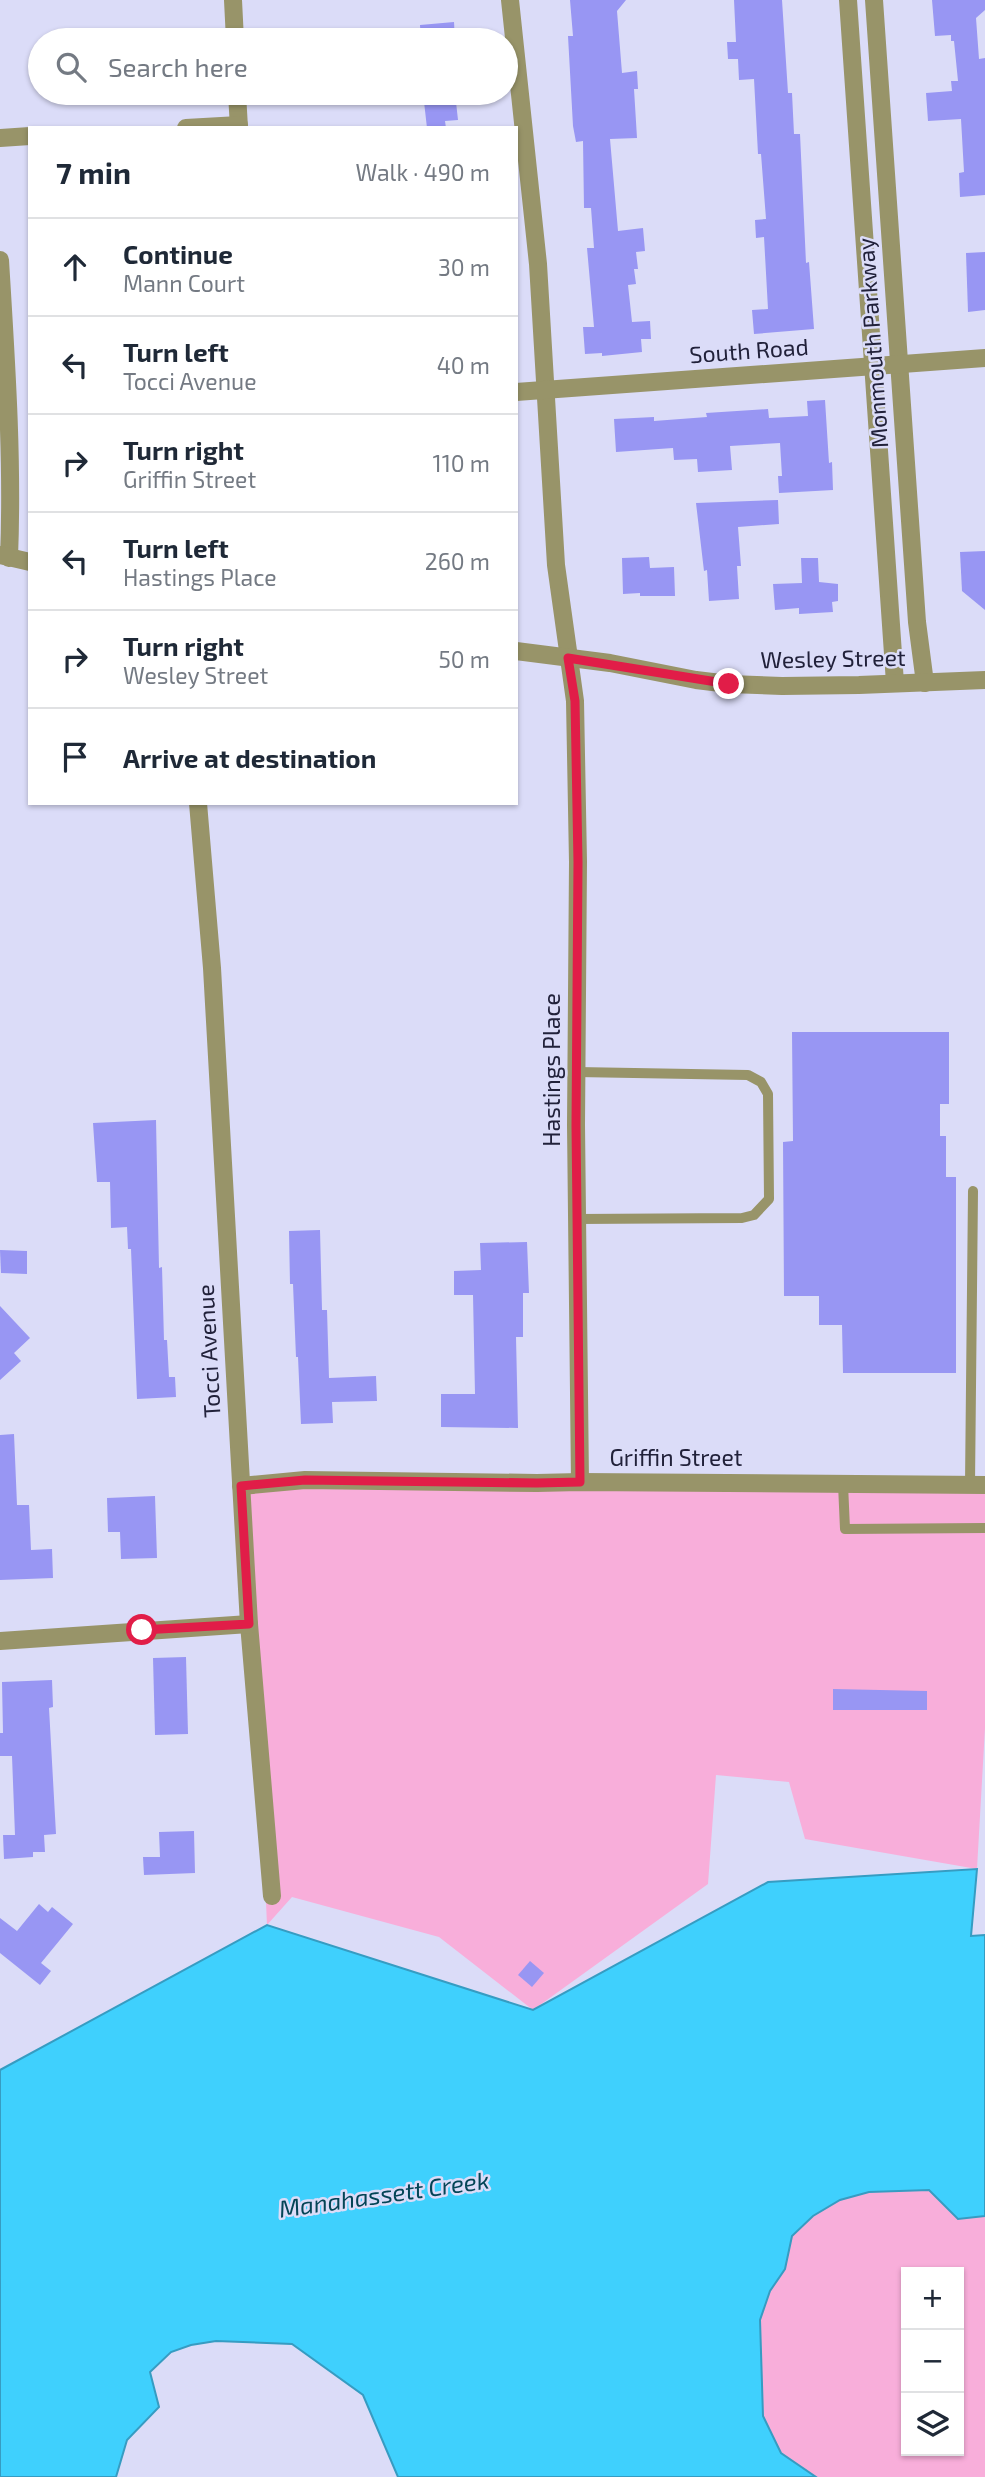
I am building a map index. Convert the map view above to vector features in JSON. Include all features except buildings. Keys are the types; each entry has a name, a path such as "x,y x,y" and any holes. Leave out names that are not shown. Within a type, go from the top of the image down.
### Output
{"street":[{"path":"233,0 234,28"},
{"name":"Hastings Place","path":"510,0 513,28"},
{"name":"Monmouth Parkway","path":"848,0 895,682"},
{"name":"Monmouth Parkway","path":"874,0 918,622 925,683"},
{"name":"Hastings Place","path":"518,75 538,264 556,565 575,701 580,1482"},
{"path":"238,105 239,126"},
{"path":"0,138 28,136"},
{"path":"858,141 884,138"},
{"path":"0,260 8,407 10,517 4,556 28,562"},
{"name":"South Road","path":"518,393 985,358"},
{"name":"Wesley Street","path":"518,651 729,684 782,687 985,680"},
{"name":"Tocci Avenue","path":"198,805 212,968 249,1624 272,1896"},
{"name":"Griffin Street","path":"241,1486 305,1480 978,1485"},
{"path":"0,1642 249,1624"}],"lane":[{"path":"577,1072 748,1075 761,1082 768,1094 768,1199 754,1215 742,1218 578,1219"},
{"path":"972,1191 978,1485"},
{"path":"843,1484 845,1530 985,1528"}],"shaded area":[{"path":"248,1482 985,1489 985,1728 977,1869 805,1839 789,1782 716,1775 708,1884 533,2010 439,1937 292,1897 267,1925"},
{"path":"929,2190 958,2219 985,2216 985,2477 816,2477 781,2453 763,2416 760,2320 770,2291 785,2269 792,2236 813,2216 840,2200 869,2192"}],"water":[{"name":"Manahassett Creek","path":"977,1869 971,1936 985,1935 985,2216 958,2219 929,2190 869,2192 840,2200 813,2216 792,2236 785,2269 770,2291 760,2320 763,2416 781,2453 816,2477 398,2477 363,2395 292,2344 216,2341 171,2352 150,2372 159,2407 127,2440 116,2477 0,2477 0,2070 267,1925 533,2010 768,1882"}],"route":[{"path":"142,1630 249,1624 241,1486 305,1480 580,1482 576,1125 578,862 575,701 568,658 729,684"}]}
